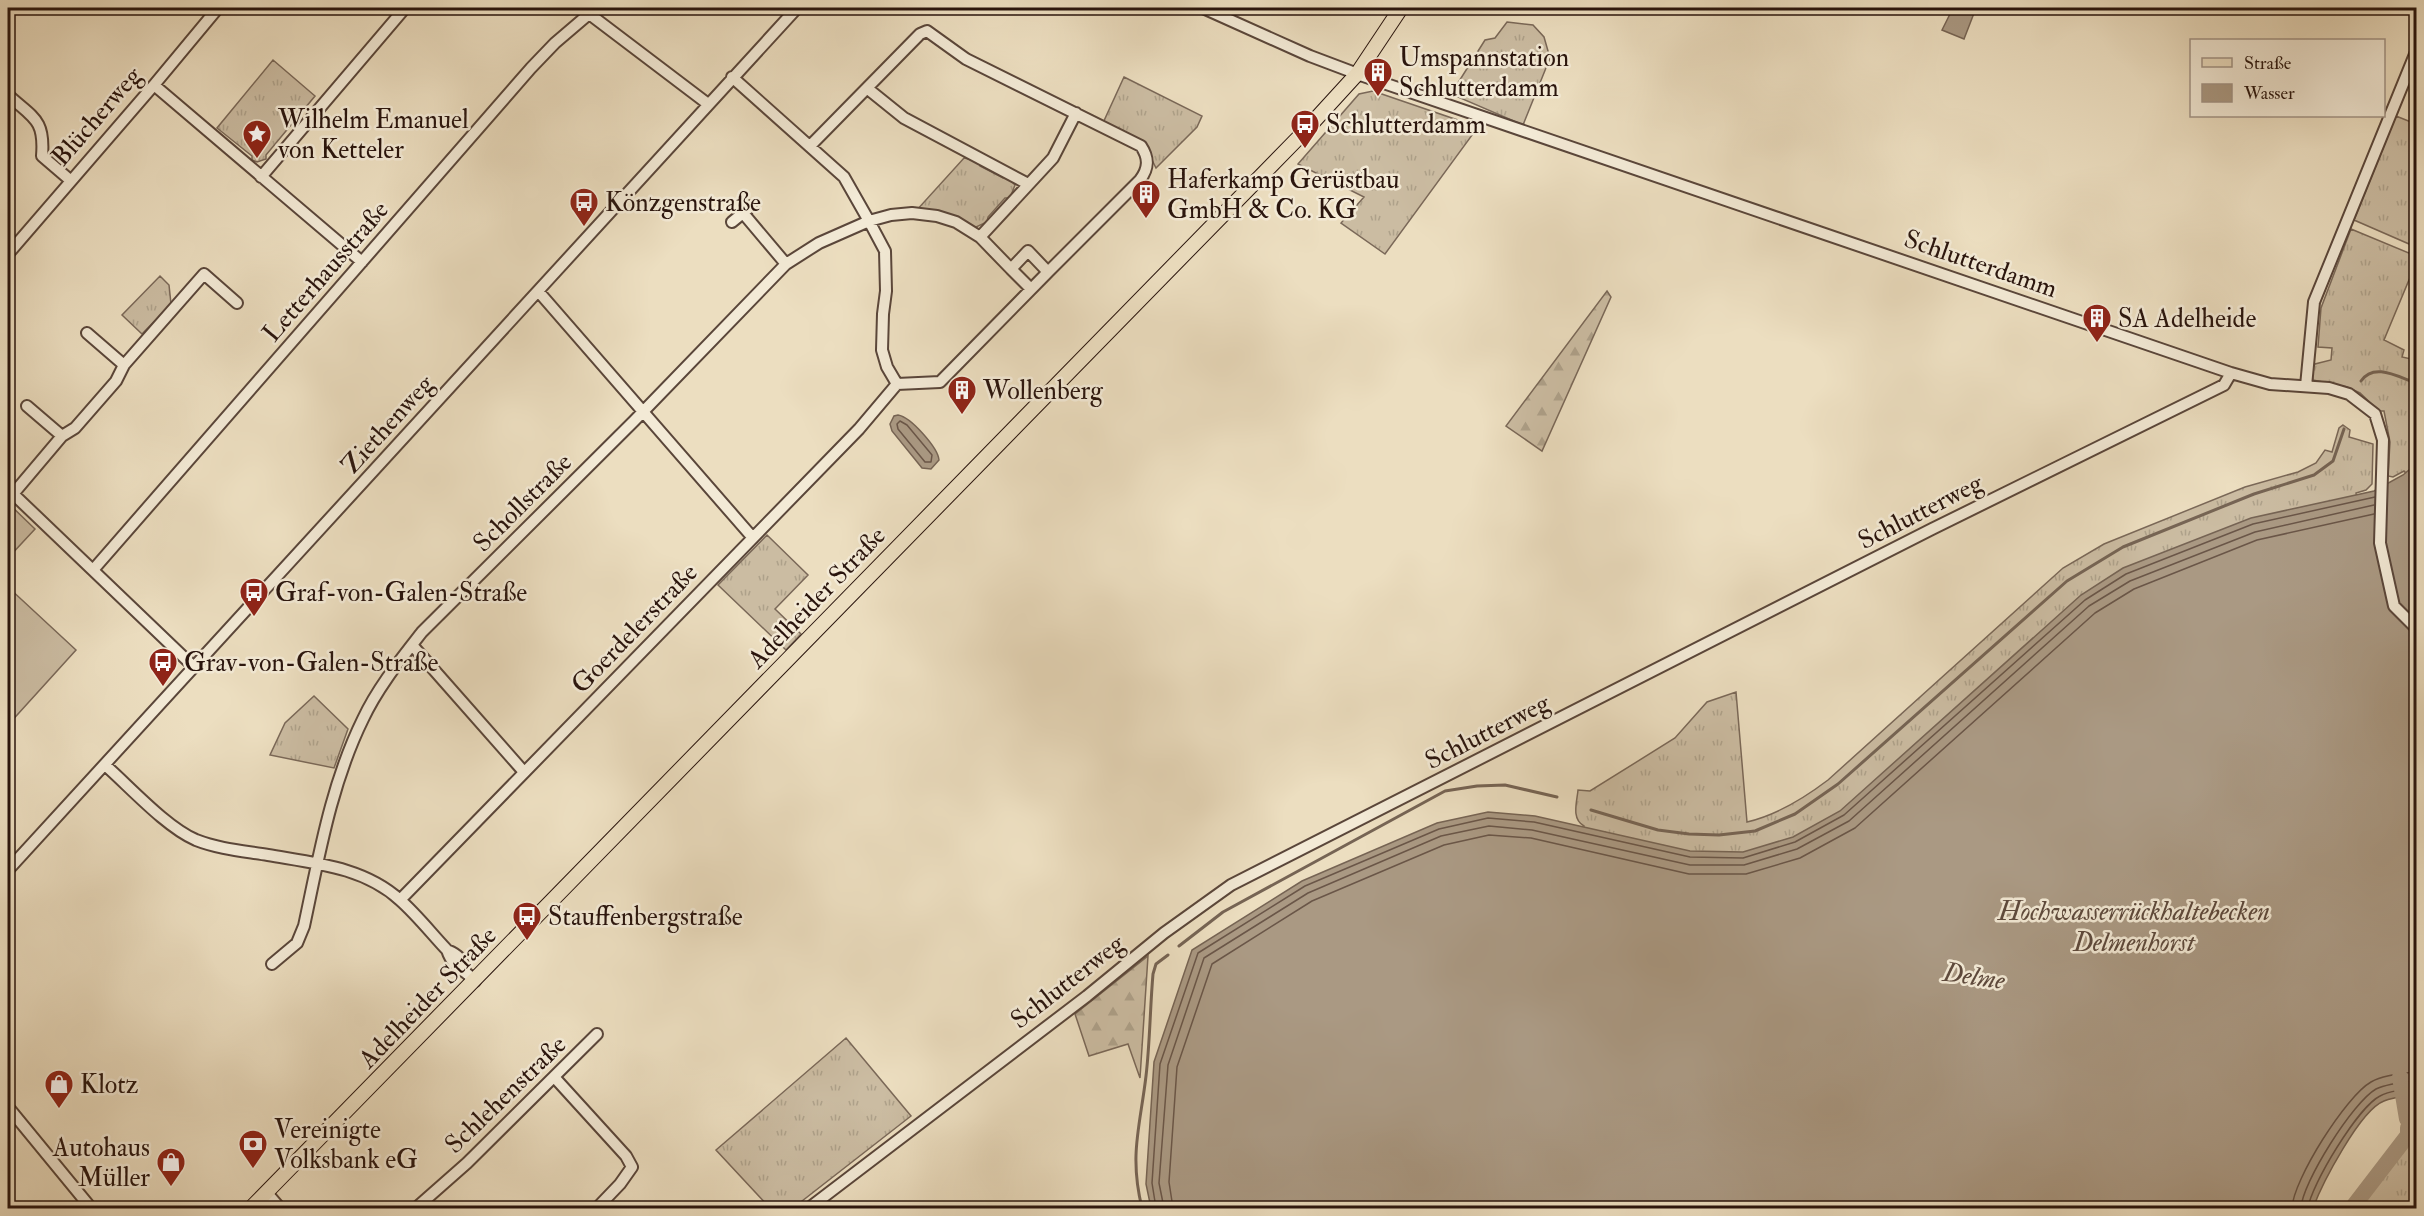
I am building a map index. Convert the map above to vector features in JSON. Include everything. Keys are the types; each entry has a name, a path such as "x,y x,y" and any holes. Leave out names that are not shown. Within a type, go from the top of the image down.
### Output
{"main road":[{"name":"Adelheider Straße","path":"251,1209 470,976 1304,132 1357,74 1401,8"}],"street":[{"name":"Blücherweg","path":"8,254 218,8"},
{"path":"261,177 405,8"},
{"name":"Ziethenweg","path":"8,870 797,8"},
{"name":"Schlutterdamm","path":"1203,8 1357,74 2232,373 2270,384 2329,388 2349,393 2375,414 2380,428 2383,457 2380,543 2393,601 2416,628"},
{"path":"592,10 708,104"},
{"name":"Letterhausstraße","path":"93,570 531,68 592,10"},
{"path":"732,77 844,177 869,221 885,251 886,291 882,350 887,367 897,384 940,382 1140,180 1148,167 1147,158 1141,146 966,59 927,31 920,34 810,146"},
{"path":"2306,386 2314,302 2416,52"},
{"path":"154,85 362,262"},
{"path":"868,89 904,118 1028,184"},
{"path":"8,95 38,123 43,137 42,156 70,180"},
{"path":"980,237 1053,158 1076,113"},
{"path":"732,222 747,210 786,264"},
{"name":"Schollstraße","path":"272,964 297,943 304,926 312,863 340,772 363,718 378,692 412,645 422,632 786,264 819,243 869,221 912,213 937,216 956,222 980,237 1031,290"},
{"path":"1011,269 1028,251 1048,272"},
{"path":"194,667 10,491 62,436 75,428 116,381 124,365 204,274 237,303"},
{"path":"538,291 644,410 753,538"},
{"path":"87,333 124,365"},
{"name":"Schlutterweg","path":"810,1209 1088,996 1164,933 1231,885 1932,529 2224,385 2232,373"},
{"name":"Goerdelerstraße","path":"400,900 859,429 897,384"},
{"path":"27,406 62,436"},
{"path":"412,645 525,772"},
{"path":"105,765 178,829 195,839 217,847 353,872 384,887 400,900 447,950 458,955 470,976"},
{"name":"Schlehenstraße","path":"416,1209 555,1078 597,1035"},
{"path":"555,1078 626,1156 632,1167 597,1209"},
{"path":"10,1114 91,1209"},
{"path":"267,1193 280,1209"}],"green space":[{"path":"1507,22 1533,25 1544,37 1550,58 1523,125 1451,94 1485,40 1495,38"},
{"path":"273,60 315,96 266,155 266,159 257,162 217,128"},
{"path":"1124,77 1202,116 1197,127 1156,168 1144,144 1103,123"},
{"path":"1373,91 1478,127 1385,254 1341,223 1364,197 1298,164 1359,94"},
{"path":"2396,116 2416,124 2416,247 2354,220"},
{"path":"964,158 979,161 980,166 1003,178 1007,176 1015,185 1010,198 1005,198 988,217 987,222 974,228 915,212"},
{"path":"2351,229 2416,256 2416,263 2384,340 2404,350 2402,357 2411,359 2416,353 2416,617 2408,476 2404,471 2393,477 2388,476 2390,442 2384,411 2379,411 2360,393 2347,387 2313,380 2311,370 2315,364 2331,360 2332,348 2318,347 2321,308"},
{"path":"160,276 169,285 171,304 142,334 122,315"},
{"path":"1607,291 1611,297 1542,451 1506,426"},
{"path":"2343,425 2350,430 2349,437 2373,444 2372,484 2366,490 2356,493 2357,499 1318,1208 1582,840 1584,826 1576,815 1578,790 1590,791 1675,738 1707,702 1736,692 1747,822 1779,811 1828,780 2063,568 2104,544 2245,487 2298,472 2316,463 2325,450 2332,452 2339,428"},
{"path":"8,503 35,529 8,558"},
{"path":"767,535 808,575 775,609 801,634 786,650 718,585"},
{"path":"8,587 76,650 8,725"},
{"path":"314,696 348,729 334,768 270,755 285,723"},
{"path":"1148,956 1140,1078 1128,1044 1089,1056 1075,1014"},
{"path":"846,1038 911,1116 793,1208 770,1208 716,1150"},
{"path":"2416,1140 2416,1208 2358,1208 2406,1143"}],"water":[{"path":"1953,8 1976,8 1964,39 1942,30"},
{"path":"898,415 910,421 934,448 939,460 931,469 922,468 892,431 890,424 894,416"},
{"name":"Hochwasserrückhaltebecken Delmenhorst","path":"2416,464 2416,1094 2384,1101 2374,1107 2364,1118 2333,1166 2313,1208 1151,1208 1146,1184 1154,1062 1192,950 1302,881 1437,823 1488,812 1535,816 1690,851 1743,852 1793,837 1840,811 2081,595 2123,568 2251,518 2374,491 2403,475"}],"waterway":[{"path":"2361,381 2366,375 2379,372 2416,383"},
{"path":"1591,810 1658,830 1719,835 1755,831 1795,814 1838,784 2067,581 2123,547 2254,494 2314,475 2333,461 2344,429"},
{"path":"1179,946 1223,912 1445,791 1505,785 1557,797"},
{"path":"1142,1208 1136,1172 1136,1156 1147,1063 1153,974 1156,964 1168,955"},
{"path":"2400,1077 2407,1119"},
{"path":"2352,1208 2408,1135 2408,1128"}],"place":[{"name":"Umspannstation Schlutterdamm","path":"1378,98"},
{"name":"Schlutterdamm","path":"1305,150"},
{"name":"Wilhelm Emanuel von Ketteler","path":"257,160"},
{"name":"Haferkamp Gerüstbau GmbH & Co. KG","path":"1146,220"},
{"name":"Könzgenstraße","path":"584,228"},
{"name":"SA Adelheide","path":"2097,344"},
{"name":"Wollenberg","path":"962,416"},
{"name":"Graf-von-Galen-Straße","path":"254,618"},
{"name":"Grav-von-Galen-Straße","path":"163,688"},
{"name":"Stauffenbergstraße","path":"527,942"},
{"name":"Klotz","path":"59,1110"},
{"name":"Vereinigte Volksbank eG","path":"253,1170"},
{"name":"Autohaus Müller","path":"171,1188"}],"water label":[{"name":"Delme","path":"1974,976"}]}
